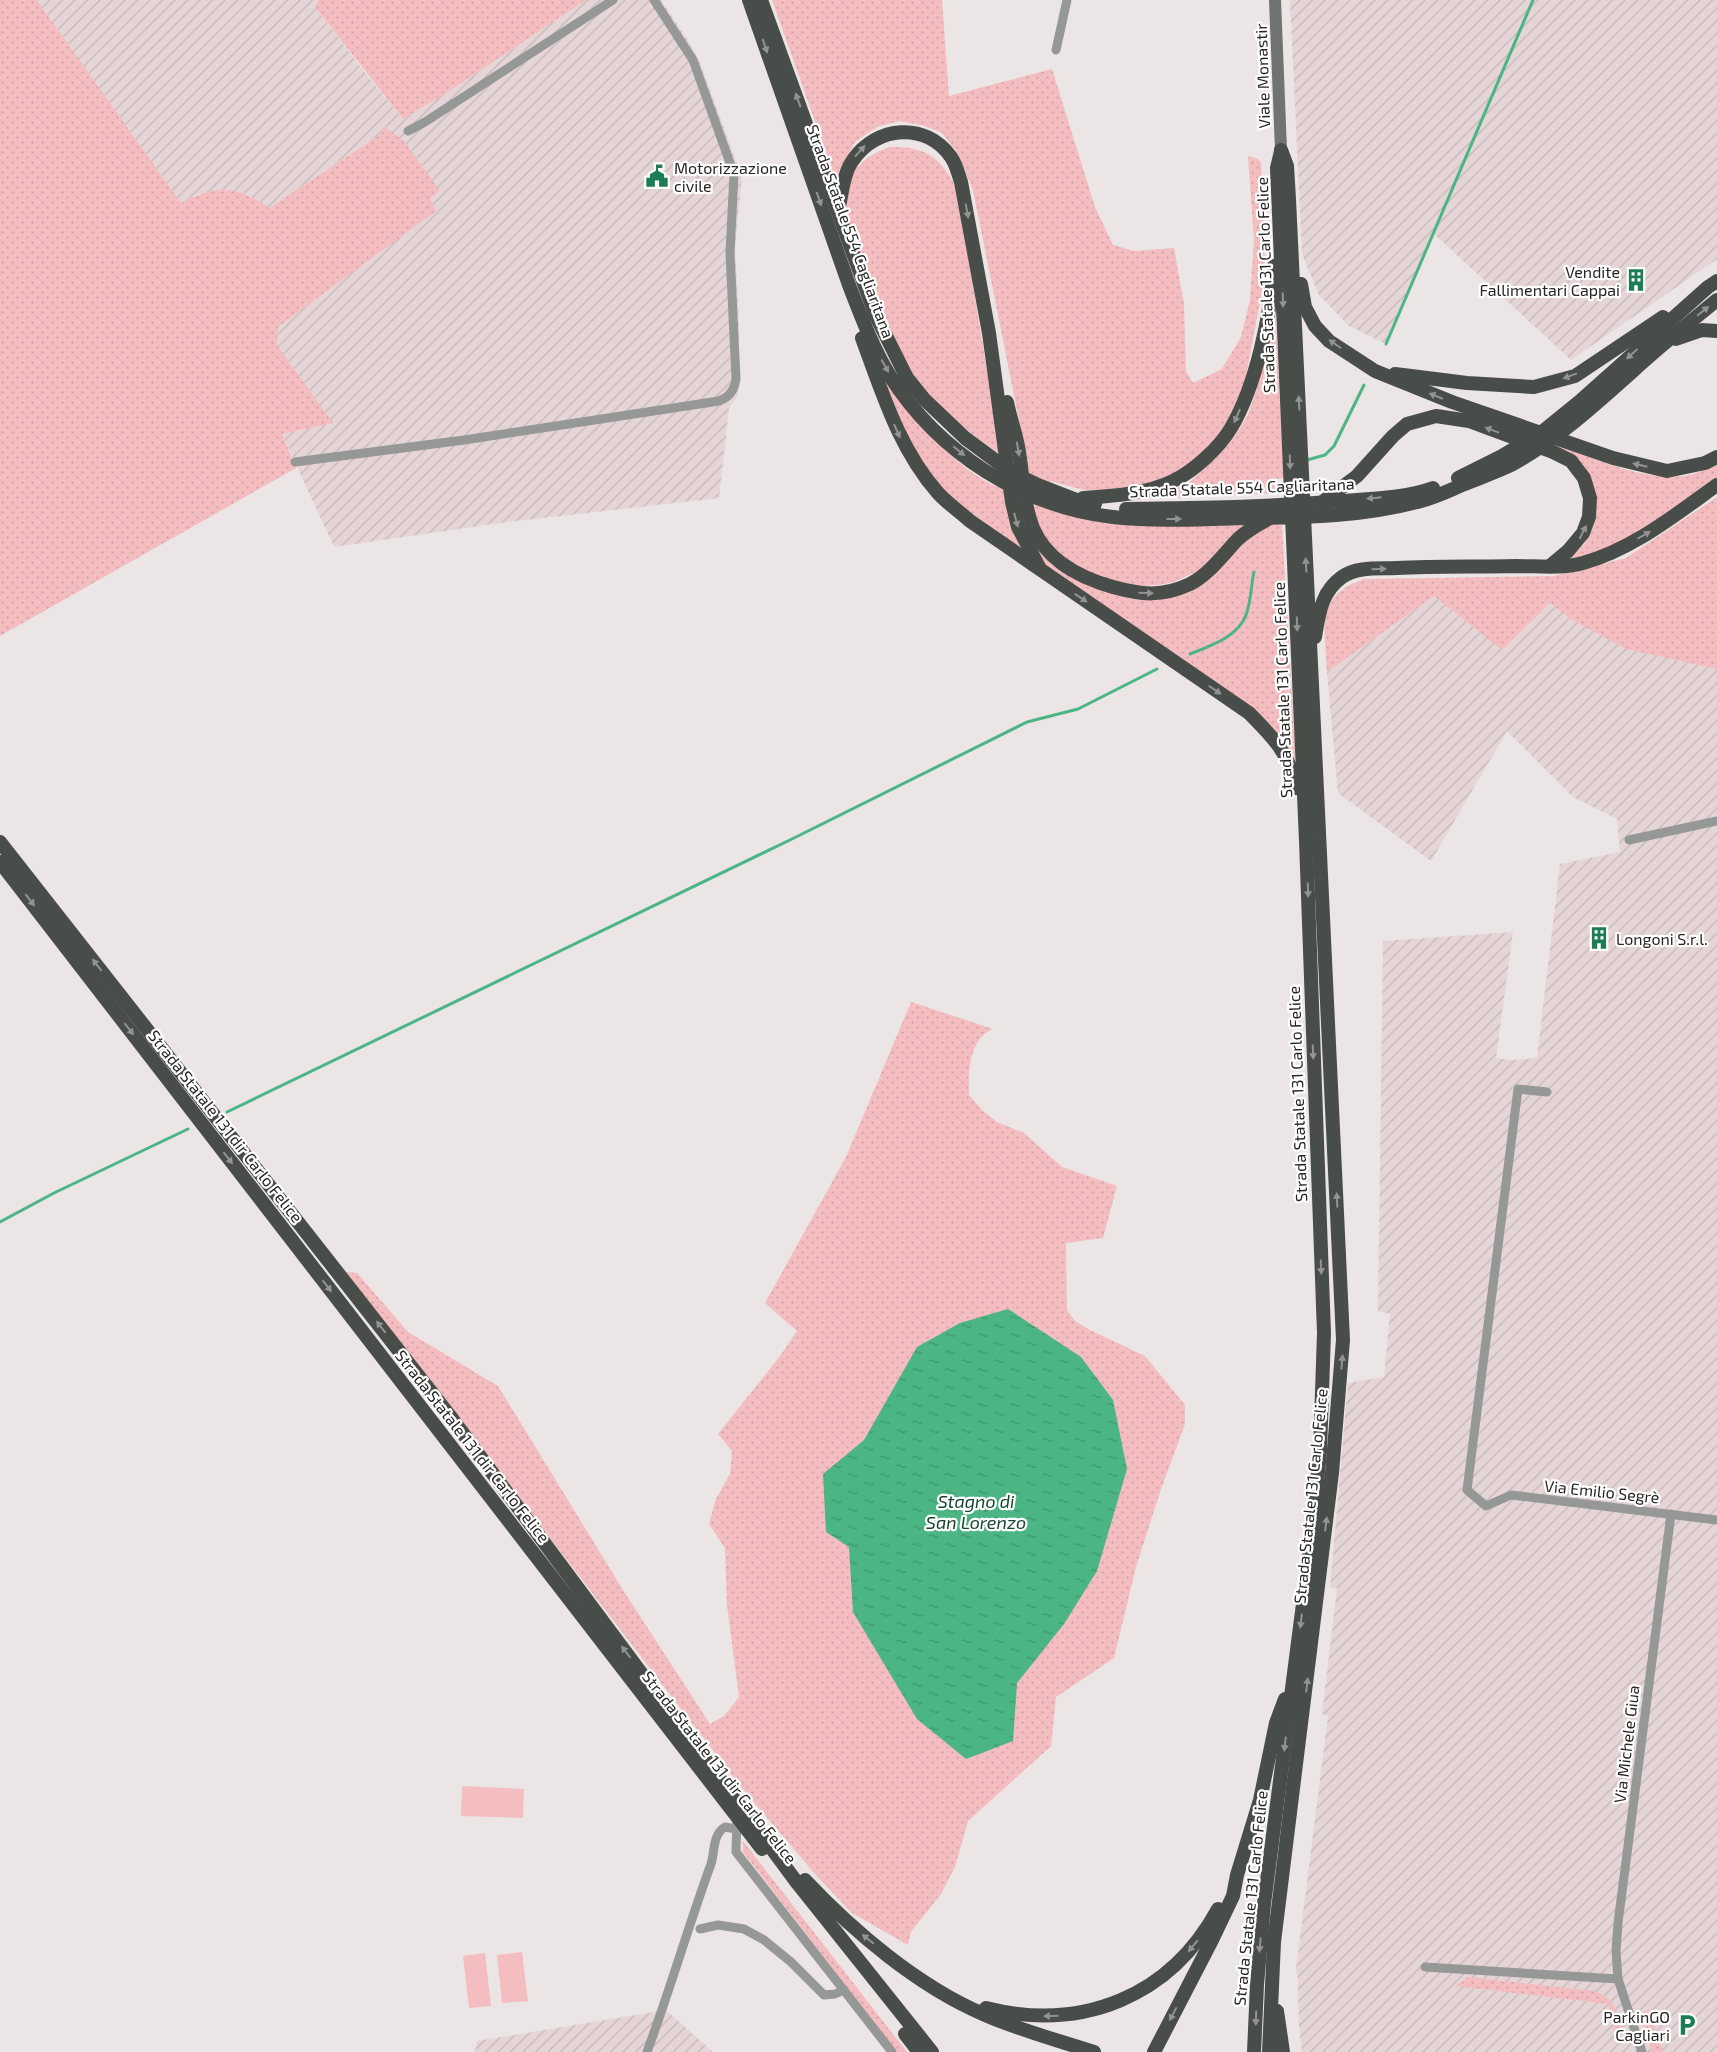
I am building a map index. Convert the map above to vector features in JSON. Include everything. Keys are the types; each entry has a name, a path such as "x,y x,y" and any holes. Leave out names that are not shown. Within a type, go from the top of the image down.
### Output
{"highway":[{"name":"Strada Statale 554 Cagliaritana","path":"749,0 849,285 878,354 890,376 911,405 950,444 986,472 1006,484 1120,509 1265,512 1306,504 1322,509"},
{"name":"Strada Statale 554 Cagliaritana","path":"761,0 875,314 907,378 924,400 965,438 989,457 1062,506 1112,517 1167,519 1322,509 1376,498 1425,491 1507,460 1542,432 1582,408 1717,300"},
{"path":"838,212 849,167 860,149 870,141 893,132 919,134 943,148 956,164 989,334 1012,502 1018,527 1041,571"},
{"name":"Strada Statale 131 Carlo Felice","path":"1269,2052 1274,1942 1332,1473 1343,1340 1310,666 1284,199 1277,168 1281,150"},
{"path":"1074,499 1129,494 1172,482 1204,460 1231,428 1250,383 1268,311 1274,266 1272,214 1284,199 1296,212 1301,289 1305,307 1314,326 1329,341 1376,371 1452,402 1613,458 1667,471 1705,463 1717,457"},
{"name":"Strada Statale 131 Carlo Felice","path":"1254,2052 1257,1985 1264,1904 1313,1527 1320,1451 1324,1333 1284,199"},
{"name":"Strada Statale 554 Cagliaritana","path":"1582,408 1712,284"},
{"path":"1376,371 1467,382 1534,387 1575,376 1712,284"},
{"path":"849,285 855,319 899,435 917,465 938,493 970,521 1250,713 1282,748 1293,772 1297,790 1299,833 1306,841"},
{"path":"1662,345 1687,333 1702,330 1717,331"},
{"path":"989,334 1017,445 1026,501 1033,528 1050,553 1072,570 1102,584 1133,593 1168,593 1192,582 1220,559 1265,512"},
{"path":"1322,509 1407,424 1436,416 1469,421 1553,452 1571,461 1584,478 1590,498 1589,517 1583,533 1568,551 1549,566"},
{"path":"1310,666 1320,605 1330,589 1343,576 1364,569 1549,566 1582,563 1614,552 1648,534 1717,485"},
{"name":"Strada Statale 131 dir Carlo Felice","path":"0,842 444,1408 760,1831"},
{"name":"Strada Statale 131 dir Carlo Felice","path":"0,862 736,1823 919,2052"},
{"path":"1156,2048 1233,1896 1237,1876 1260,1800 1276,1723 1293,1679"},
{"path":"1284,2052 1277,2010 1287,1900 1304,1776 1303,1718"},
{"path":"760,1831 806,1882 844,1920 940,1992 983,2014 1094,2052"},
{"path":"760,1831 798,1884 932,2052"},
{"path":"907,1969 968,2001 1002,2012 1046,2016 1086,2012 1116,2002 1145,1988 1176,1966 1214,1918 1237,1876"}],"main road":[{"name":"Viale Monastir","path":"1275,0 1281,150"}],"street":[{"path":"408,131 425,122 613,0"},
{"path":"295,462 473,439 710,402 728,397 736,378 730,254 734,174 693,60 654,0"},
{"path":"1056,50 1066,0"},
{"path":"1629,840 1717,821"},
{"name":"Via Emilio Segrè","path":"1547,1092 1518,1089 1467,1490 1486,1506 1511,1495 1717,1520"},
{"name":"Via Michele Giua","path":"1642,2052 1618,1979 1616,1951 1618,1923 1671,1514"},
{"path":"647,2052 692,1913 714,1856 716,1837 720,1830 736,1823 736,1852 892,2052"},
{"path":"700,1929 718,1925 744,1929 764,1940 791,1962 824,1995 835,1994 844,1990"},
{"path":"1425,1967 1618,1979"}],"shaded area":[{"path":"0,0 37,0 181,203 205,193 226,190 247,195 269,208 380,135 381,130 385,127 404,141 440,191 430,199 436,211 278,327 277,345 333,423 282,434 296,468 0,636"},
{"path":"37,0 318,0 315,7 403,119 451,90 586,0 661,0 688,40 701,65 742,177 735,248 739,318 738,395 729,408 719,498 507,522 334,547 282,434 332,423 277,345 278,327 435,211 430,199 440,191 381,130 380,135 269,208 247,194 224,190 198,194 181,203"},
{"path":"318,0 586,0 451,90 403,119 315,7"},
{"path":"772,0 942,0 949,96 1052,69 1095,207 1113,245 1134,251 1174,248 1184,304 1186,371 1193,383 1222,369 1241,337 1250,300 1254,240 1248,156 1261,162 1265,258 1263,286 1244,386 1235,410 1220,436 1193,464 1168,479 1119,491 1084,490 1050,481 1051,509 1097,521 1137,526 1247,523 1196,572 1174,582 1158,585 1121,584 1095,576 1072,563 1045,540 1035,522 1020,425 973,190 957,152 942,133 925,126 900,121 877,127 855,142 836,180"},
{"path":"1290,0 1717,0 1717,259 1571,360 1433,233 1386,344 1349,326 1319,295 1302,254"},
{"path":"890,147 914,149 931,156 945,169 957,189 1001,455 935,404 917,384 888,325 854,238 847,212 847,194 852,177 861,163 874,154"},
{"path":"1275,305 1284,478 1275,479 1275,493 1151,499 1149,497 1172,491 1192,480 1217,457 1235,436 1248,415 1256,391"},
{"path":"879,369 909,409 941,446 971,472 1007,492 1015,532 1021,548 964,508 934,480 914,451 906,435"},
{"path":"1558,445 1620,468 1652,475 1684,476 1717,465 1717,480 1642,532 1603,552 1567,560 1585,543 1594,525 1596,504 1555,448"},
{"path":"1717,497 1717,669 1626,649 1572,620 1550,603 1502,650 1434,596 1327,672 1326,616 1330,605 1337,595 1348,586 1364,579 1553,576 1626,558"},
{"path":"1022,505 1052,562 1088,586 1131,599 1173,598 1210,577 1253,534 1270,525 1282,525 1296,762 1284,742 1271,727 1046,566 1026,535"},
{"path":"1434,596 1501,649 1550,603 1572,620 1717,669 1717,2052 1302,2052 1296,1969 1328,1716 1322,1714 1337,1588 1330,1588 1348,1383 1384,1377 1390,1314 1378,1311 1383,941 1513,932 1496,1058 1511,1060 1537,1058 1560,864 1620,852 1617,819 1573,797 1507,731 1431,861 1338,793 1327,672"},
{"path":"911,1002 993,1029 979,1040 975,1048 970,1067 969,1095 983,1111 997,1122 1024,1133 1062,1167 1117,1186 1103,1238 1066,1243 1067,1310 1075,1321 1090,1330 1145,1356 1185,1405 1185,1424 1160,1492 1136,1567 1114,1658 1056,1697 1051,1746 968,1821 955,1867 941,1894 911,1932 908,1945 852,1913 815,1874 741,1787 346,1272 357,1273 408,1332 498,1386 623,1590 710,1724 724,1716 739,1697 727,1605 725,1548 709,1524 716,1499 730,1474 732,1451 718,1434 780,1356 797,1331 765,1303 846,1157"},
{"path":"462,1786 524,1789 523,1818 461,1816"},
{"path":"743,1841 907,2052 897,2052 743,1852"},
{"path":"522,1952 528,2001 502,2003 497,1955"},
{"path":"485,1953 491,2006 469,2008 463,1956"},
{"path":"1468,1977 1594,1991 1610,2001 1622,2027 1615,2036 1609,2004 1456,1986"},
{"path":"1649,2009 1663,2052 1652,2052 1639,2015"},
{"path":"666,2010 713,2052 475,2052 477,2041"}],"water":[{"name":"Stagno di San Lorenzo","path":"1008,1309 1081,1357 1113,1400 1127,1469 1097,1571 1064,1624 1017,1683 1013,1741 966,1759 917,1719 853,1612 849,1547 826,1532 823,1474 864,1440 917,1347 960,1323"}],"waterway":[{"path":"1386,344 1533,0"},
{"path":"1307,460 1325,455 1334,446 1364,385"},
{"path":"1190,654 1222,640 1242,623 1249,605 1254,572"},
{"path":"227,1112 794,838 1027,722 1078,709 1157,669"},
{"path":"0,1222 54,1193 188,1129"}],"place":[{"name":"Motorizzazione civile","path":"657,176"},
{"name":"Vendite Fallimentari Cappai","path":"1636,280"},
{"name":"Longoni S.r.l.","path":"1599,938"},
{"name":"ParkinGO Cagliari","path":"1687,2025"}]}
